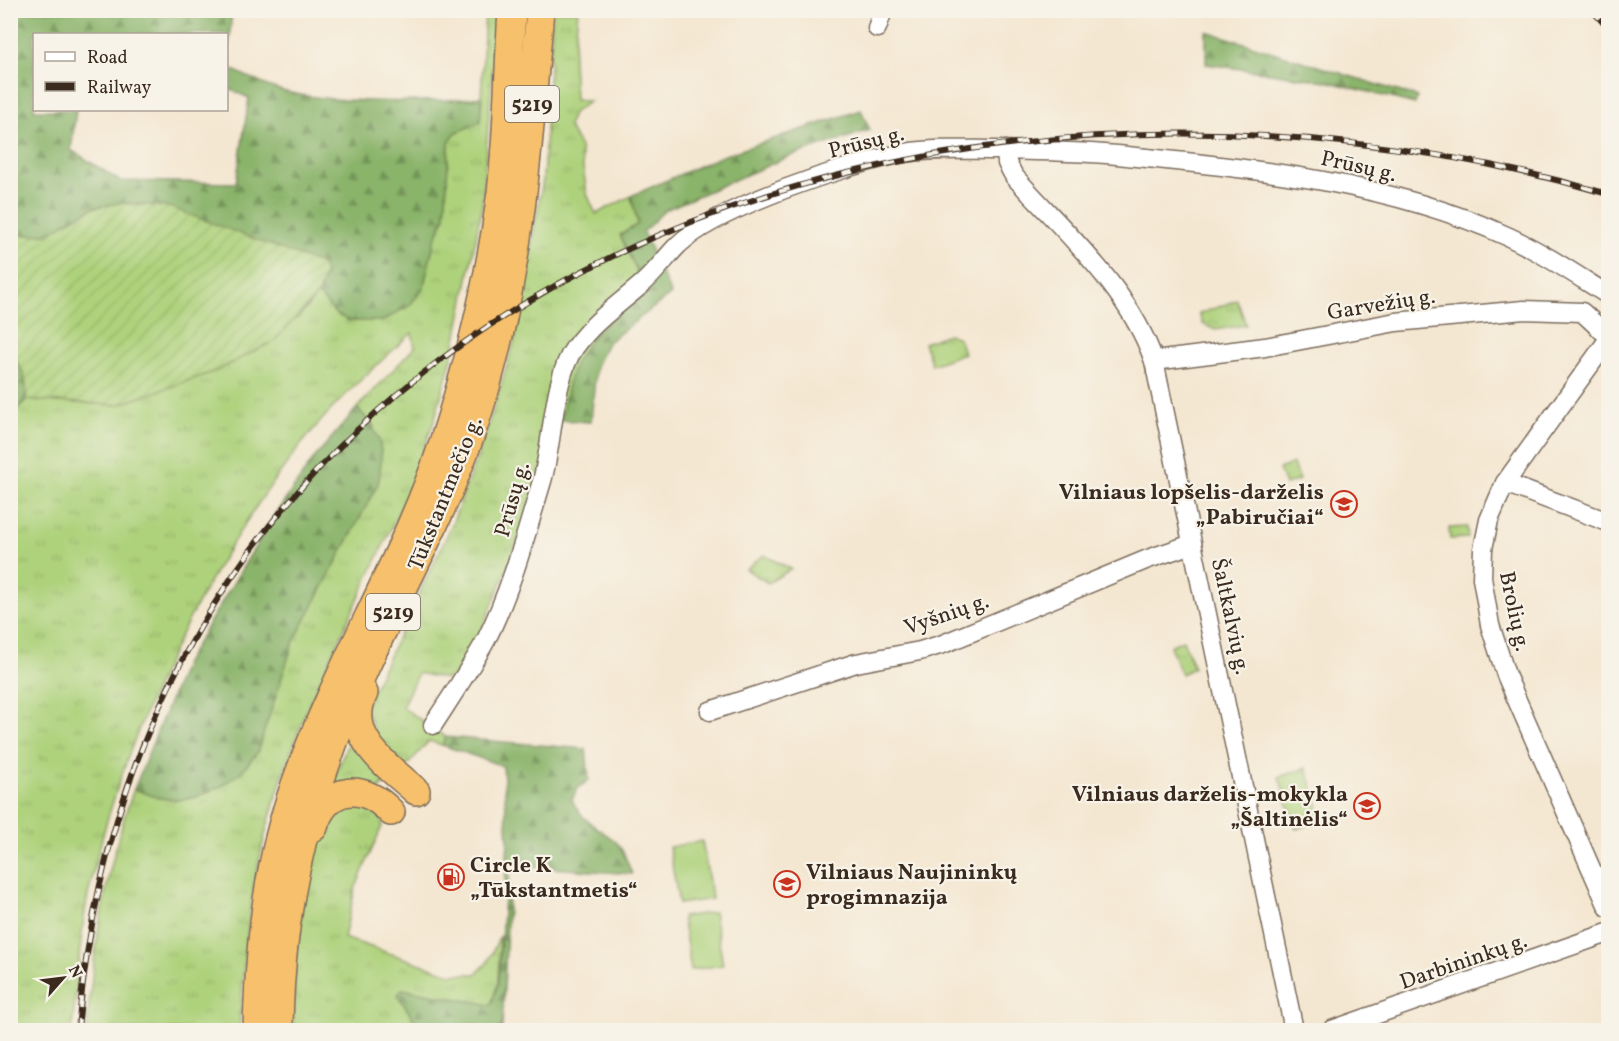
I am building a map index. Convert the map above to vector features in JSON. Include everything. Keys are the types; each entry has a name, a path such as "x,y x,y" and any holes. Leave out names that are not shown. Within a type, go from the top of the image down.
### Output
{"highway":[{"name":"Tūkstantmečio g.","path":"257,1030 258,974 265,904 279,838 293,790 324,709 412,523 444,439 476,326 501,191 512,10"},
{"name":"Tūkstantmečio g.","path":"279,1030 279,976 291,893 301,840 316,790 344,717 432,532 464,455 502,325 524,197 540,10"},
{"path":"378,644 372,675 357,712 359,728 366,742 416,791"},
{"path":"291,893 318,815 329,802 340,795 360,791 376,798 392,812"}],"street":[{"name":"Prūsų g.","path":"433,725 488,635 519,555 544,474 567,359 593,326 651,277 680,243 710,224 771,195 867,161 909,152 951,149 1081,151 1178,161 1306,177 1411,201 1505,235 1532,248 1602,292"},
{"name":"Šaltkalvių g.","path":"1006,150 1007,163 1014,176 1115,290 1141,332 1154,361 1294,1030"},
{"path":"1602,292 1582,312 1608,338"},
{"name":"Garvežių g.","path":"1154,361 1265,347 1432,318 1524,310 1582,312"},
{"name":"Brolių g.","path":"1608,338 1504,483 1490,520 1483,549 1482,578 1490,625 1506,675 1608,907"},
{"path":"1504,483 1608,522"},
{"name":"Vyšnių g.","path":"710,711 856,663 920,651 943,644 1148,559 1192,544"},
{"name":"Darbininkų g.","path":"1332,1030 1608,933"}],"green space":[{"path":"10,11 232,11 228,56 228,33 33,33 33,111 76,111 71,150 120,181 236,183 249,98 228,88 228,68 273,88 293,94 318,97 346,100 435,101 482,97 480,122 455,133 449,143 445,216 434,242 423,289 410,305 383,321 349,321 337,315 318,294 325,274 143,204 120,203 92,208 47,234 11,236"},
{"path":"485,11 497,11 482,207 454,350 434,421 408,492 306,711 284,771 266,830 254,884 246,941 239,1030 87,1030 97,938 108,877 134,789 159,798 178,800 198,796 221,786 241,772 257,753 293,643 311,608 374,426 357,408 415,347 412,333 342,399 303,442 231,545 170,656 122,774 103,834 85,912 72,1030 11,1030 11,417 26,400 118,405 299,317 318,294 337,315 423,289 434,242 445,216 449,143 455,133 480,122"},
{"path":"553,11 578,11 573,60 575,100 590,101 574,112 568,126 580,147 587,194 596,214 631,196 638,224 620,235 647,293 609,322 560,420 509,564 478,639 454,676 446,679 418,673 402,707 446,737 442,745 429,741 404,769 380,747 365,706 451,527 486,433 514,342 543,180"},
{"path":"1206,31 1417,97 1415,104 1326,81 1206,64"},
{"path":"861,110 870,130 790,156 665,210 643,232 671,294 607,343 596,366 591,422 560,420 571,375 582,350 607,323 647,293 620,235 638,224 631,196 722,156"},
{"path":"120,203 169,207 321,264 325,273 318,294 274,341 216,371 118,405 26,400 24,376 11,355 11,236 47,234 92,208"},
{"path":"1237,300 1246,325 1215,330 1203,324 1199,314"},
{"path":"948,334 959,338 964,353 932,365 924,343"},
{"path":"10,355 23,371 27,387 23,402 11,417"},
{"path":"357,408 372,426 380,442 381,461 378,484 293,643 257,753 241,772 221,786 198,796 178,800 159,798 134,789 185,663 272,519 316,456"},
{"path":"1293,464 1299,480 1285,485 1279,469"},
{"path":"1467,527 1468,538 1450,539 1449,528"},
{"path":"764,555 791,569 768,583 746,569"},
{"path":"1183,640 1194,668 1181,674 1170,646"},
{"path":"351,735 388,777 380,789 330,790"},
{"path":"446,737 586,749 589,780 577,789 572,800 587,820 617,843 632,874 510,865 502,1030 413,1030 416,1023 398,995 402,989 491,1005 498,983 508,841 503,766 442,745"},
{"path":"1306,768 1323,820 1296,829 1279,777"},
{"path":"352,797 382,819 382,826 355,889 344,938 451,974 476,974 487,963 500,936 498,983 491,1005 402,989 398,995 416,1023 413,1030 293,1030 295,964 303,897 323,815"},
{"path":"702,841 712,899 679,904 669,847"},
{"path":"714,912 723,965 691,970 682,917"}],"railway":[{"path":"1592,10 1608,28"},
{"path":"1605,10 1608,14"},
{"path":"78,1030 134,768 249,552 413,381 615,255 846,173 1095,136 1352,143 1608,194"}],"place":[{"name":"Vilniaus lopšelis-darželis „Pabiručiai“","path":"1344,504"},
{"name":"Vilniaus darželis-mokykla „Šaltinėlis“","path":"1367,806"},
{"name":"Circle K „Tūkstantmetis“","path":"451,877"},
{"name":"Vilniaus Naujininkų progimnazija","path":"787,884"}]}
